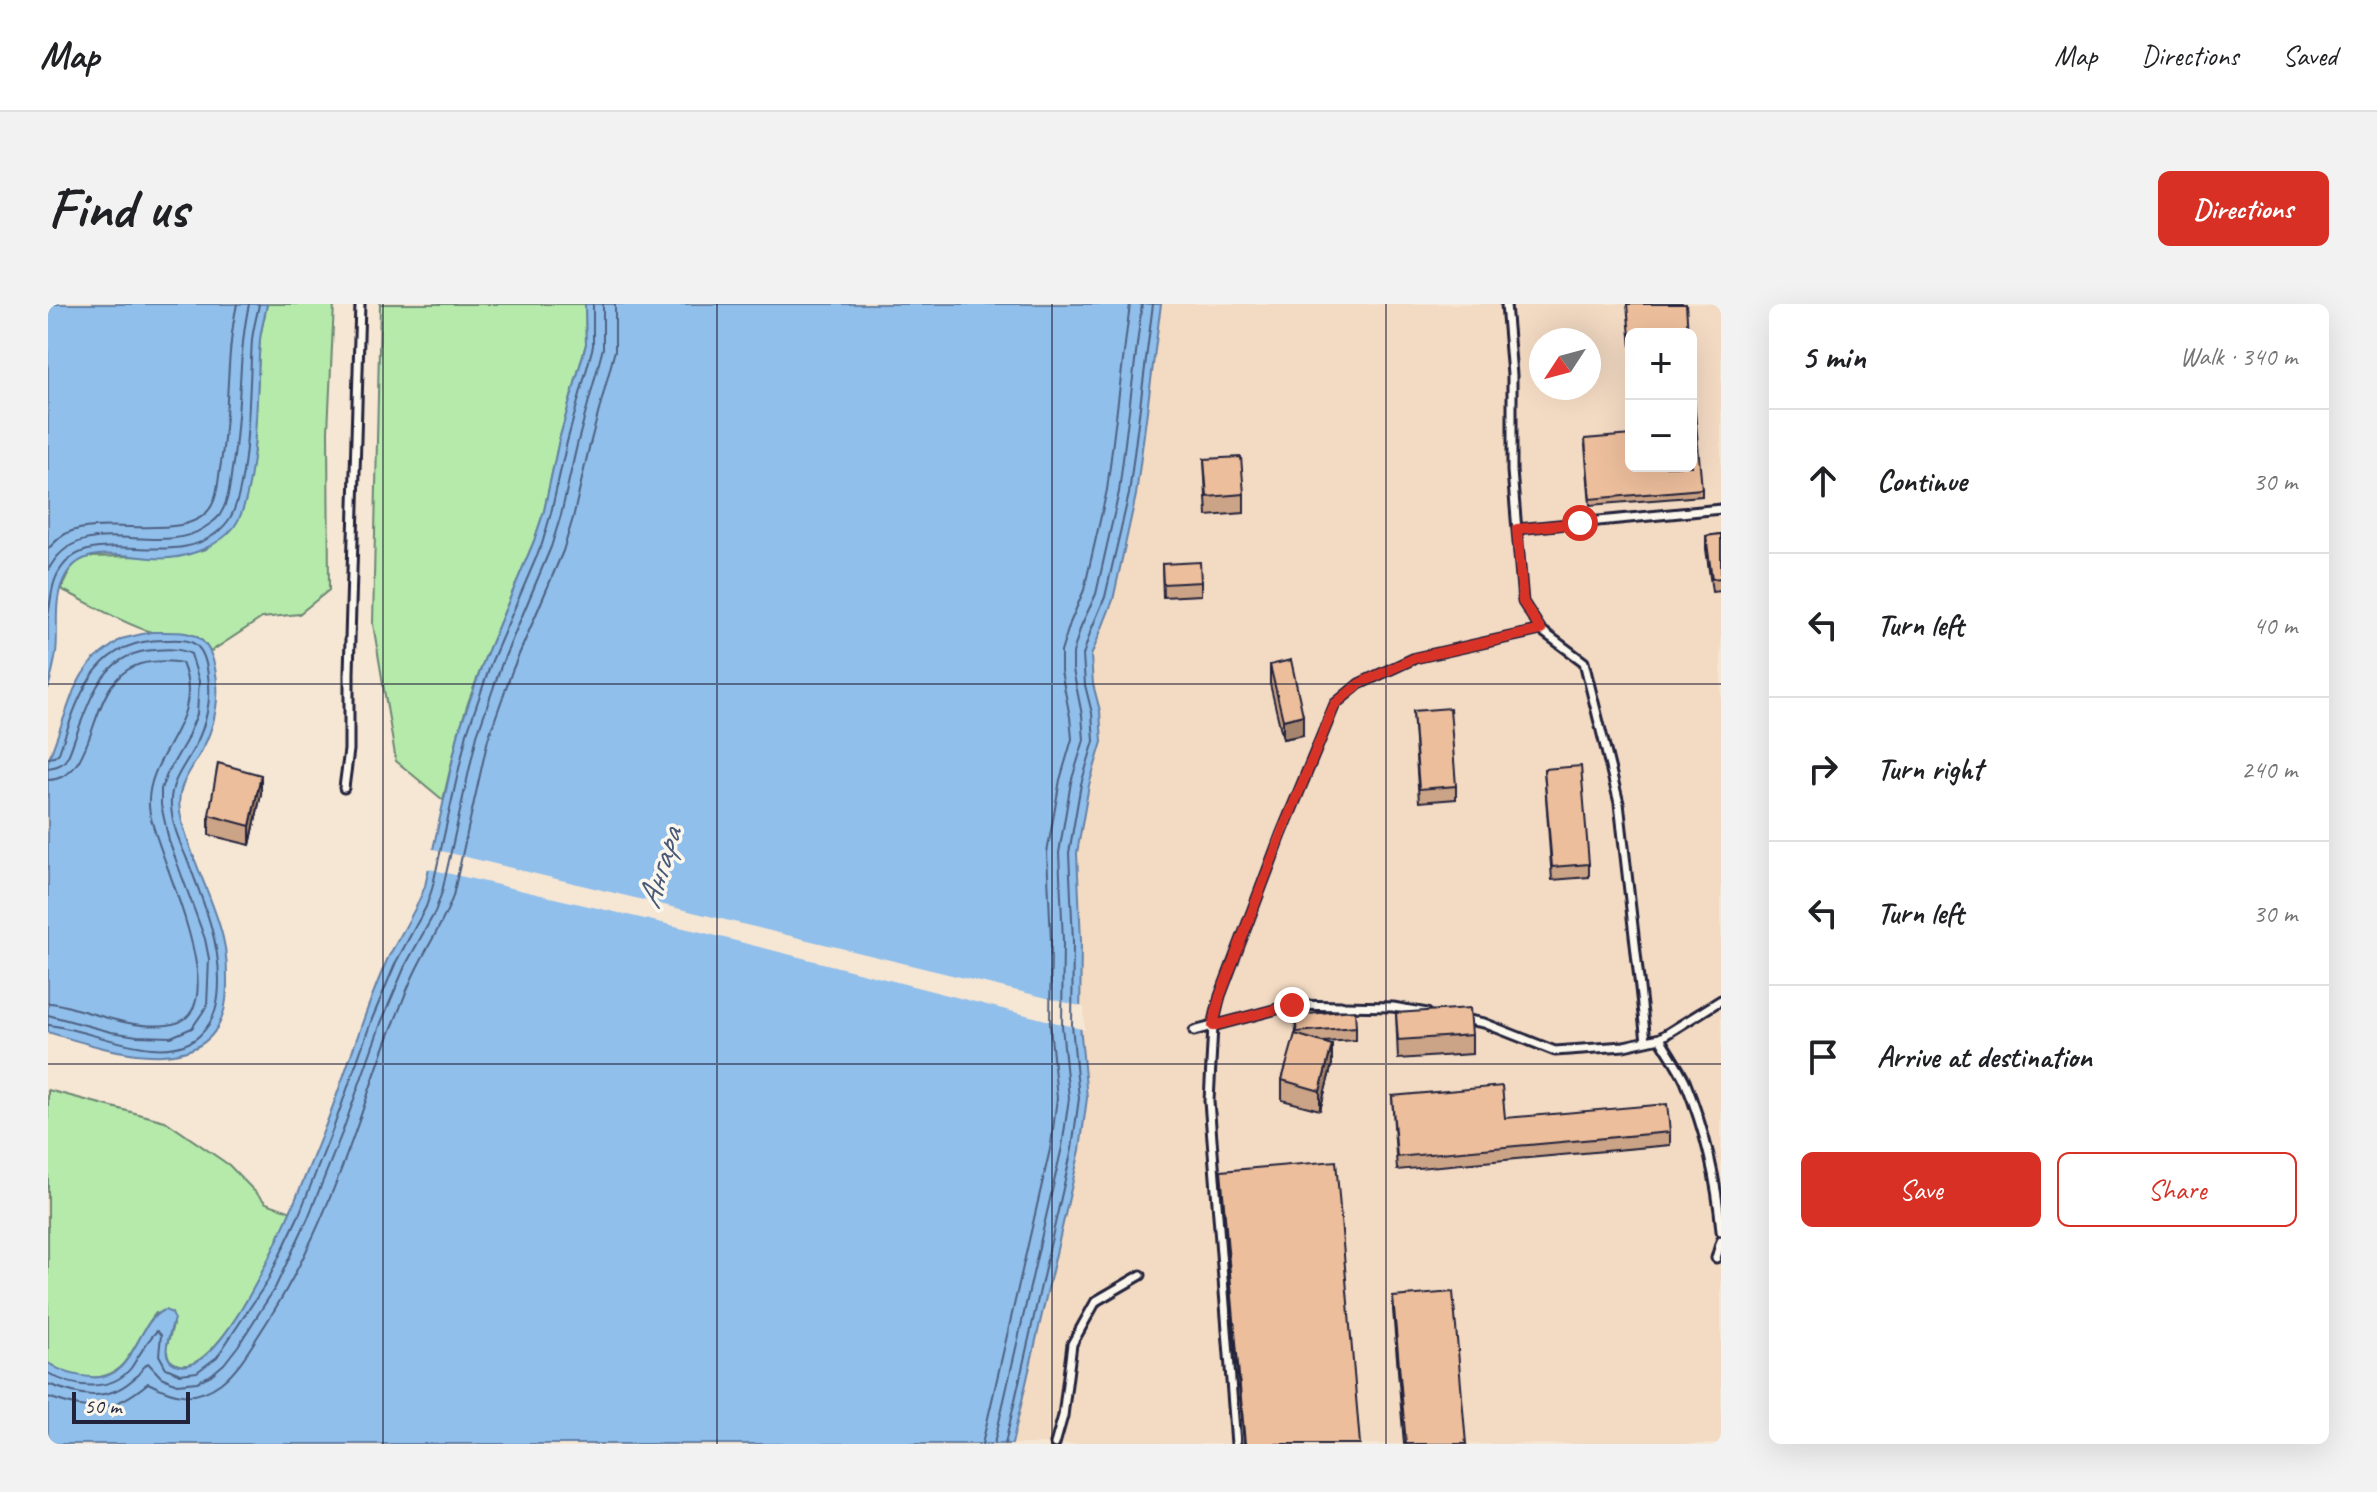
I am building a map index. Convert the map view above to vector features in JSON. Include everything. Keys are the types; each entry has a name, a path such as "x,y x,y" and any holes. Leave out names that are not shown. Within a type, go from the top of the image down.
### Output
{"lane":[{"path":"344,788 349,750 360,304"},
{"path":"1506,304 1512,375 1512,471 1523,602 1541,630 1584,662 1619,803 1646,1041"},
{"path":"1517,529 1721,509"},
{"path":"1236,1444 1209,1101 1213,1026 1220,996 1335,704 1359,684 1415,658 1541,630"},
{"path":"1453,1017 1484,1023 1555,1051 1624,1046 1660,1038 1721,1000"},
{"path":"1194,1031 1292,1005 1393,1007 1438,1015"},
{"path":"1660,1038 1684,1079 1707,1149 1718,1191 1721,1231"},
{"path":"1716,1258 1721,1241"},
{"path":"1055,1444 1063,1416 1072,1344 1096,1301 1141,1275"}],"shaded area":[{"path":"1161,304 1721,304 1721,1444 1012,1444 1085,1120 1087,1098 1080,1025 1077,853 1089,785 1102,742 1091,656 1113,600 1136,495"}],"green space":[{"path":"267,304 334,304 328,431 329,590 299,614 262,618 210,652 204,643 190,634 148,631 61,589 71,568 79,560 89,557 169,558 206,549 245,502 254,451 260,337"},
{"path":"380,304 585,304 586,344 559,440 544,511 469,700 443,800 396,761 373,624"},
{"path":"48,1090 165,1121 229,1165 266,1203 292,1212 241,1311 203,1357 185,1365 169,1359 166,1349 173,1325 156,1313 129,1357 111,1373 84,1377 48,1363"}],"water":[{"path":"48,304 267,304 260,340 252,465 242,511 234,527 213,544 187,555 156,558 99,555 75,564 66,575 59,594 56,653 48,689"},
{"name":"Ангара","path":"585,304 1161,304 1136,495 1113,600 1091,656 1102,742 1089,785 1077,853 1081,941 1080,1025 1087,1098 1080,1150 1012,1444 48,1444 48,1363 79,1376 105,1376 126,1361 148,1325 165,1310 172,1313 174,1318 167,1344 171,1362 178,1365 198,1361 220,1340 242,1308 284,1227 327,1121 367,1008 389,956 425,886 459,731 544,511 559,440 586,344"},
{"path":"151,632 184,633 200,639 211,655 215,668 217,700 213,721 207,741 181,789 179,807 190,847 219,922 227,974 222,1019 207,1040 186,1051 160,1055 131,1053 48,1032 48,762 74,690 93,660 121,639"}],"pier":[{"path":"429,848 1084,1007 1085,1030 701,932 425,868"}],"building":[{"path":"1627,304 1686,304 1688,328 1629,328"},
{"path":"1697,434 1702,489 1590,499 1585,439 1625,436 1625,472 1697,472"},
{"path":"1241,457 1244,494 1207,497 1204,459"},
{"path":"1721,534 1721,578 1712,579 1706,536"},
{"path":"1200,562 1201,582 1163,584 1162,564"},
{"path":"1291,660 1303,715 1283,720 1270,665"},
{"path":"1450,708 1456,786 1419,789 1413,711"},
{"path":"218,763 261,775 250,826 209,815"},
{"path":"1581,766 1589,864 1552,867 1544,769"},
{"path":"1470,1008 1472,1035 1398,1040 1396,1013"},
{"path":"1355,1010 1356,1027 1297,1032 1295,1015"},
{"path":"1295,1034 1332,1045 1320,1091 1282,1080"},
{"path":"1502,1086 1505,1118 1667,1104 1670,1132 1397,1157 1392,1096"},
{"path":"1336,1161 1360,1444 1245,1444 1221,1171"},
{"path":"1453,1292 1466,1444 1406,1444 1393,1297"}],"route":[{"path":"1292,1005 1213,1026 1220,996 1281,835 1335,704 1359,684 1415,658 1541,630 1523,602 1517,529 1580,523"}]}
